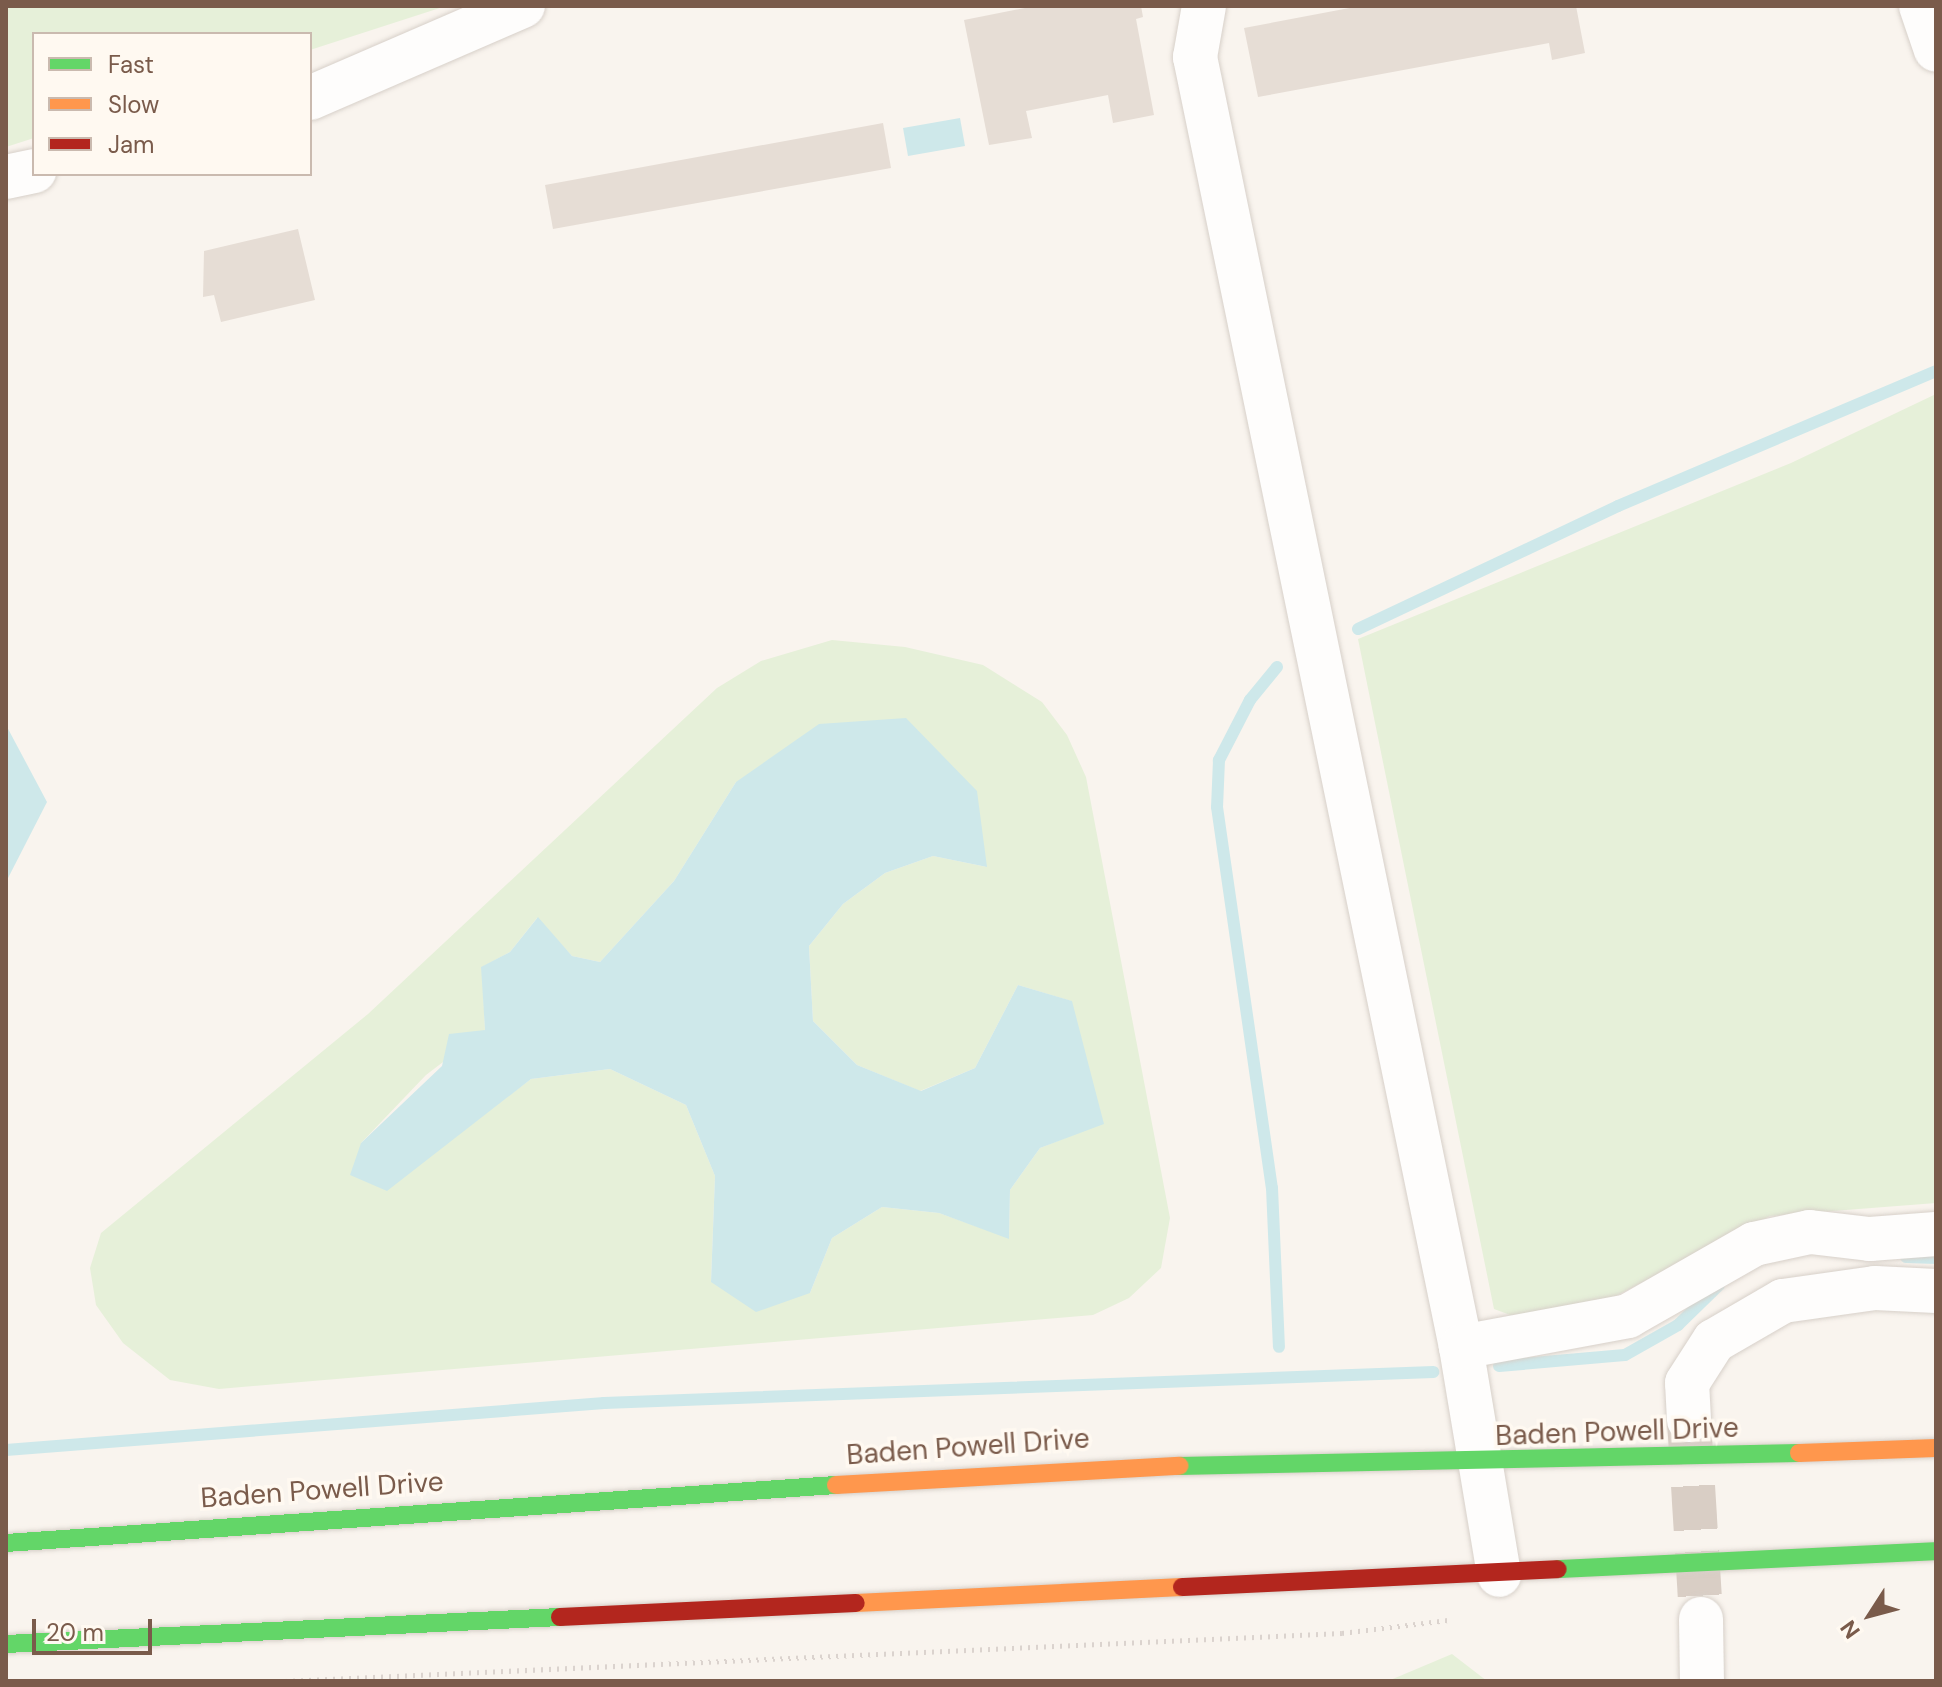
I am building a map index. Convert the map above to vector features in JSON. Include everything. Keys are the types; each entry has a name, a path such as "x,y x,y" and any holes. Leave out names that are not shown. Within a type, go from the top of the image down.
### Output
{"main road":[{"name":"Baden Powell Drive","path":"6,1543 1114,1466 1481,1465 1936,1448"},
{"path":"6,1644 1499,1575 1936,1551"}],"street":[{"path":"312,97 523,6"},
{"path":"1204,6 1195,57 1461,1347 1499,1575"},
{"path":"1921,6 1936,50"},
{"path":"6,177 32,171"},
{"path":"1461,1347 1628,1316 1754,1244 1810,1232 1870,1239 1936,1234"},
{"path":"1689,1420 1687,1383 1714,1341 1783,1301 1875,1288 1936,1291"},
{"path":"1701,1619 1702,1681"}],"path":[{"path":"285,1681 1342,1633 1459,1619"}],"green space":[{"path":"6,6 446,6 312,49 312,32 32,32 32,139 6,147"},
{"path":"1936,394 1936,1203 1770,1216 1610,1299 1513,1316 1494,1309 1358,639 1791,463"},
{"path":"832,640 905,647 983,665 1042,702 1067,735 1086,777 1170,1218 1161,1268 1129,1298 1093,1315 219,1389 170,1380 123,1343 96,1305 90,1268 101,1233 368,1014 717,688 761,661","holes":["736,782 987,867 933,856 885,873 843,904 809,946 813,1021 857,1065 920,1091 975,1068 1018,985 1071,1001 1103,1123 1040,1148 1010,1190 1009,1238 939,1213 882,1207 832,1238 810,1293 711,1281 715,1176 686,1105 610,1069 531,1079 463,1130 361,1143 426,1075 485,1030 482,967 510,952 537,918 572,956 600,962 674,881"]},
{"path":"1452,1654 1487,1681 1388,1681"}],"water":[{"path":"960,118 965,146 908,156 903,128"},
{"path":"906,718 977,791 987,867 933,856 885,873 843,904 809,946 813,1021 857,1065 921,1091 975,1068 1018,985 1072,1001 1104,1124 1040,1148 1010,1190 1009,1239 939,1213 882,1207 832,1238 810,1293 756,1312 711,1282 715,1176 686,1105 610,1069 531,1079 387,1191 350,1175 361,1143 442,1066 449,1034 485,1030 481,967 510,952 538,917 572,956 600,962 674,881 736,782 819,724"},
{"path":"6,725 47,802 6,882"}],"building":[{"path":"1035,6 1141,6 1143,17 1136,19 1154,115 1113,123 1108,95 1026,111 1032,138 989,145 964,20"},
{"path":"1360,6 1576,6 1585,53 1552,60 1549,43 1258,97 1244,28"},
{"path":"883,123 891,168 553,229 545,185"},
{"path":"298,229 315,300 221,322 214,295 203,297 204,251"}],"waterway":[{"path":"1358,629 1618,506 1936,371"},
{"path":"1277,667 1250,700 1219,760 1217,807 1272,1188 1279,1347"},
{"path":"1906,1257 1936,1258"},
{"path":"1499,1366 1625,1355 1678,1325 1719,1285"},
{"path":"6,1450 604,1403 1433,1372"}],"tunnel":[{"path":"1689,1420 1701,1619"}],"traffic: fast":[{"path":"1179,1466 1799,1453"},
{"path":"6,1543 836,1485"},
{"path":"1558,1569 1936,1551"},
{"path":"6,1644 560,1617"}],"traffic: slow":[{"path":"1799,1453 1936,1448"},
{"path":"836,1485 1179,1466"},
{"path":"856,1603 1182,1587"}],"traffic: jam":[{"path":"1182,1587 1558,1569"},
{"path":"560,1617 856,1603"}]}
